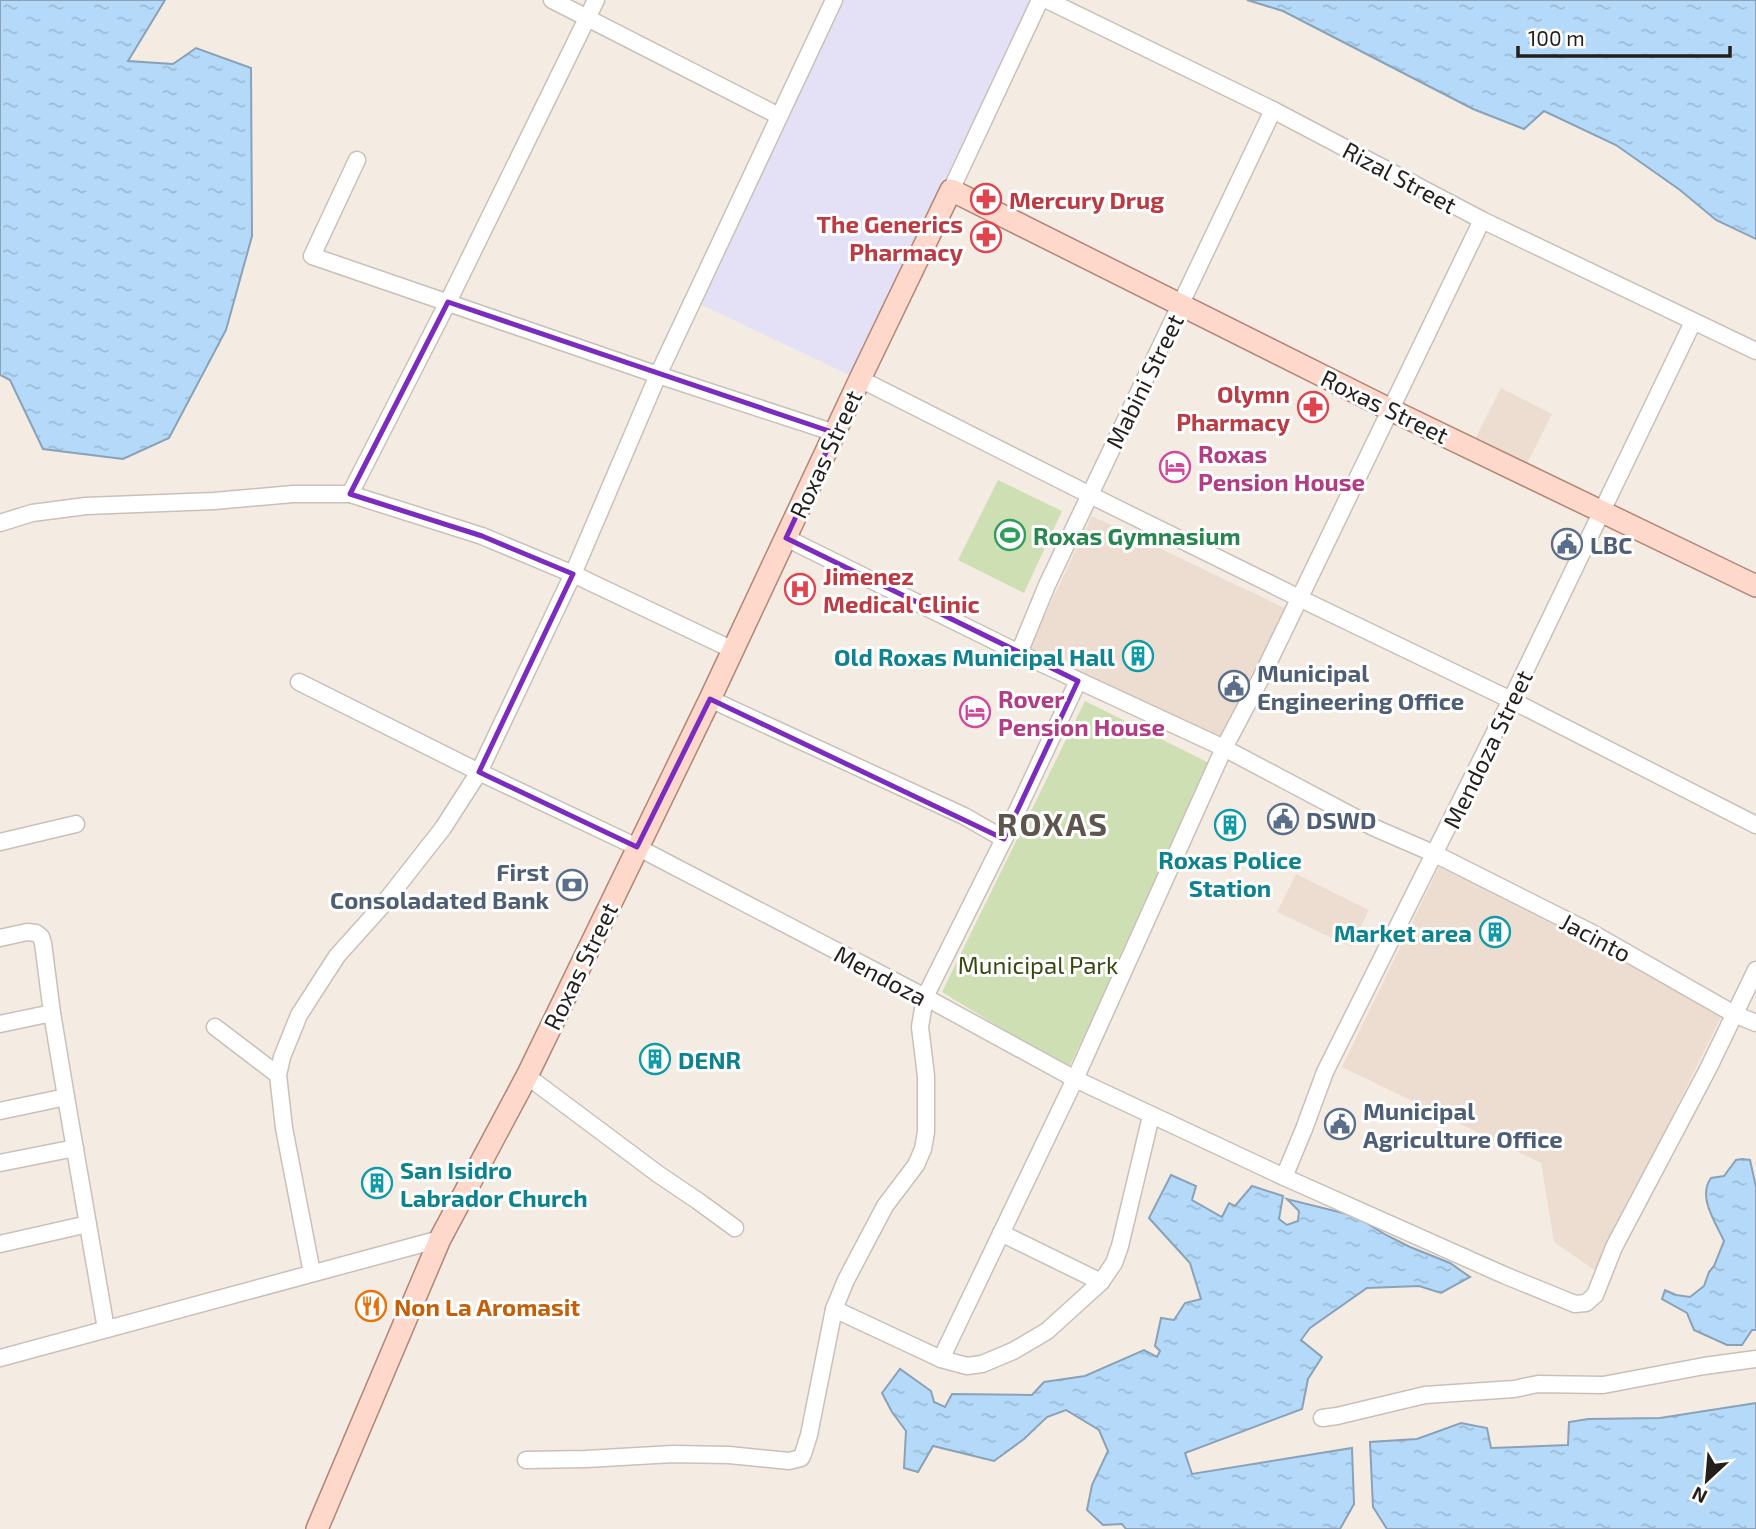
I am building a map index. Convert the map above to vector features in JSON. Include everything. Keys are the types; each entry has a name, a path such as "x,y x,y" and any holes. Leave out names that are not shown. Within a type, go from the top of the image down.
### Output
{"main road":[{"name":"Roxas Street","path":"317,1529 440,1239 527,1076 710,699 951,190 1391,410 1756,586"}],"street":[{"path":"552,0 779,116"},
{"path":"350,494 596,0"},
{"path":"312,1273 284,1128 278,1075 282,1057 299,1015 337,956 381,907 443,828 480,772 573,574 658,375 834,0"},
{"path":"951,190 1040,0"},
{"name":"Rizal Street","path":"1046,0 1273,110 1482,220 1756,351"},
{"name":"Mabini Street","path":"1019,653 1047,585 1273,110"},
{"path":"357,160 312,256 835,433"},
{"path":"941,1359 1075,1079 1224,748 1261,678 1482,220"},
{"name":"Mendoza Street","path":"1284,1177 1325,1072 1603,513 1693,322"},
{"path":"860,379 1090,495 1511,700 1756,825"},
{"path":"0,523 32,513 86,506 214,501 293,494 350,494 482,536 573,574 733,650"},
{"name":"Jacinto","path":"786,538 1019,653 1224,748 1375,828 1434,854 1592,933 1734,1014 1756,1023"},
{"path":"526,1460 673,1454 729,1455 789,1461 801,1458 809,1435 834,1309 846,1280 886,1206 916,1165 923,1149 926,1132 926,1076 920,1027 925,997 1078,681"},
{"name":"Mendoza","path":"299,682 637,847 925,997 1075,1079 1284,1177 1575,1304 1586,1303 1595,1295 1614,1247 1734,1014"},
{"path":"710,699 964,816 1004,838"},
{"path":"0,842 76,824"},
{"path":"0,938 27,932 36,933 43,943 52,1013 106,1329"},
{"path":"1734,1014 1756,970"},
{"path":"0,1024 52,1013"},
{"path":"215,1027 278,1075"},
{"path":"527,1076 735,1228"},
{"path":"0,1111 66,1097"},
{"path":"834,1309 941,1359 967,1366 982,1364 1013,1351 1047,1331 1101,1282 1114,1264 1151,1116"},
{"path":"0,1163 75,1147"},
{"path":"0,1244 88,1224"},
{"path":"1001,1233 1101,1282"},
{"path":"0,1358 440,1239"},
{"path":"1322,1418 1425,1395 1514,1389 1538,1384 1602,1385 1756,1359"}],"highlighted area":[{"path":"448,302 835,433 786,538 1078,681 1004,839 710,699 637,847 479,772 573,574 482,536 350,494"}],"shaded area":[{"path":"840,0 1027,0 1032,3 849,375 700,304"},
{"path":"1501,388 1552,414 1526,466 1474,441"},
{"path":"1092,516 1289,610 1222,747 1026,655"},
{"path":"1439,867 1724,1011 1596,1271 1554,1242 1541,1163 1342,1067"},
{"path":"1296,874 1369,910 1351,947 1277,912"}],"green space":[{"name":"Roxas Gymnasium","path":"998,480 1062,511 1024,593 958,560"},
{"name":"Municipal Park","path":"1085,701 1215,766 1068,1069 942,992"}],"water":[{"path":"0,0 165,0 128,61 173,64 196,48 251,68 252,236 226,330 169,438 123,459 43,449 10,380 0,375"},
{"path":"1247,0 1756,0 1756,239 1716,220 1680,190 1616,145 1544,111 1524,129 1473,109 1283,11"},
{"path":"1736,1160 1750,1160 1756,1187 1756,1330 1752,1330 1742,1345 1727,1345 1694,1330 1687,1313 1662,1299 1665,1290 1690,1297 1704,1286 1724,1241 1709,1210 1707,1185 1711,1178 1724,1176"},
{"path":"1171,1175 1196,1186 1192,1200 1222,1217 1229,1203 1235,1206 1252,1186 1283,1196 1279,1219 1287,1225 1298,1221 1299,1211 1287,1199 1351,1215 1410,1247 1450,1263 1470,1277 1441,1293 1419,1286 1367,1288 1310,1328 1301,1340 1322,1357 1308,1379 1302,1409 1185,1453 1192,1474 1352,1448 1354,1504 1340,1529 1126,1529 1122,1524 1103,1525 1087,1510 1092,1485 1108,1451 1099,1430 1066,1410 1047,1417 1024,1439 994,1461 933,1446 918,1472 904,1468 906,1431 882,1393 900,1369 931,1391 934,1402 945,1407 952,1394 1032,1395 1044,1382 1085,1376 1144,1350 1157,1357 1160,1351 1155,1346 1161,1318 1174,1320 1185,1303 1201,1299 1190,1263 1149,1218"},
{"path":"1756,1403 1756,1529 1387,1529 1373,1507 1370,1442 1417,1439 1461,1423 1487,1428 1491,1448 1568,1445 1569,1422 1588,1419 1660,1418"}],"place":[{"name":"Mercury Drug","path":"986,199"},
{"name":"The Generics Pharmacy","path":"986,237"},
{"name":"Olymn Pharmacy","path":"1313,407"},
{"name":"Roxas Pension House","path":"1175,467"},
{"name":"Roxas Gymnasium","path":"1010,535"},
{"name":"LBC","path":"1567,544"},
{"name":"Jimenez Medical Clinic","path":"800,589"},
{"name":"Old Roxas Municipal Hall","path":"1138,656"},
{"name":"Municipal Engineering Office","path":"1234,686"},
{"name":"Rover Pension House","path":"975,712"},
{"name":"DSWD","path":"1283,819"},
{"name":"Roxas Police Station","path":"1230,825"},
{"name":"First Consoladated Bank","path":"572,885"},
{"name":"Market area","path":"1495,932"},
{"name":"DENR","path":"655,1059"},
{"name":"Municipal Agriculture Office","path":"1340,1124"},
{"name":"San Isidro Labrador Church","path":"377,1183"},
{"name":"Non La Aromasit","path":"371,1306"}],"district":[{"name":"ROXAS","path":"1053,823"}]}
